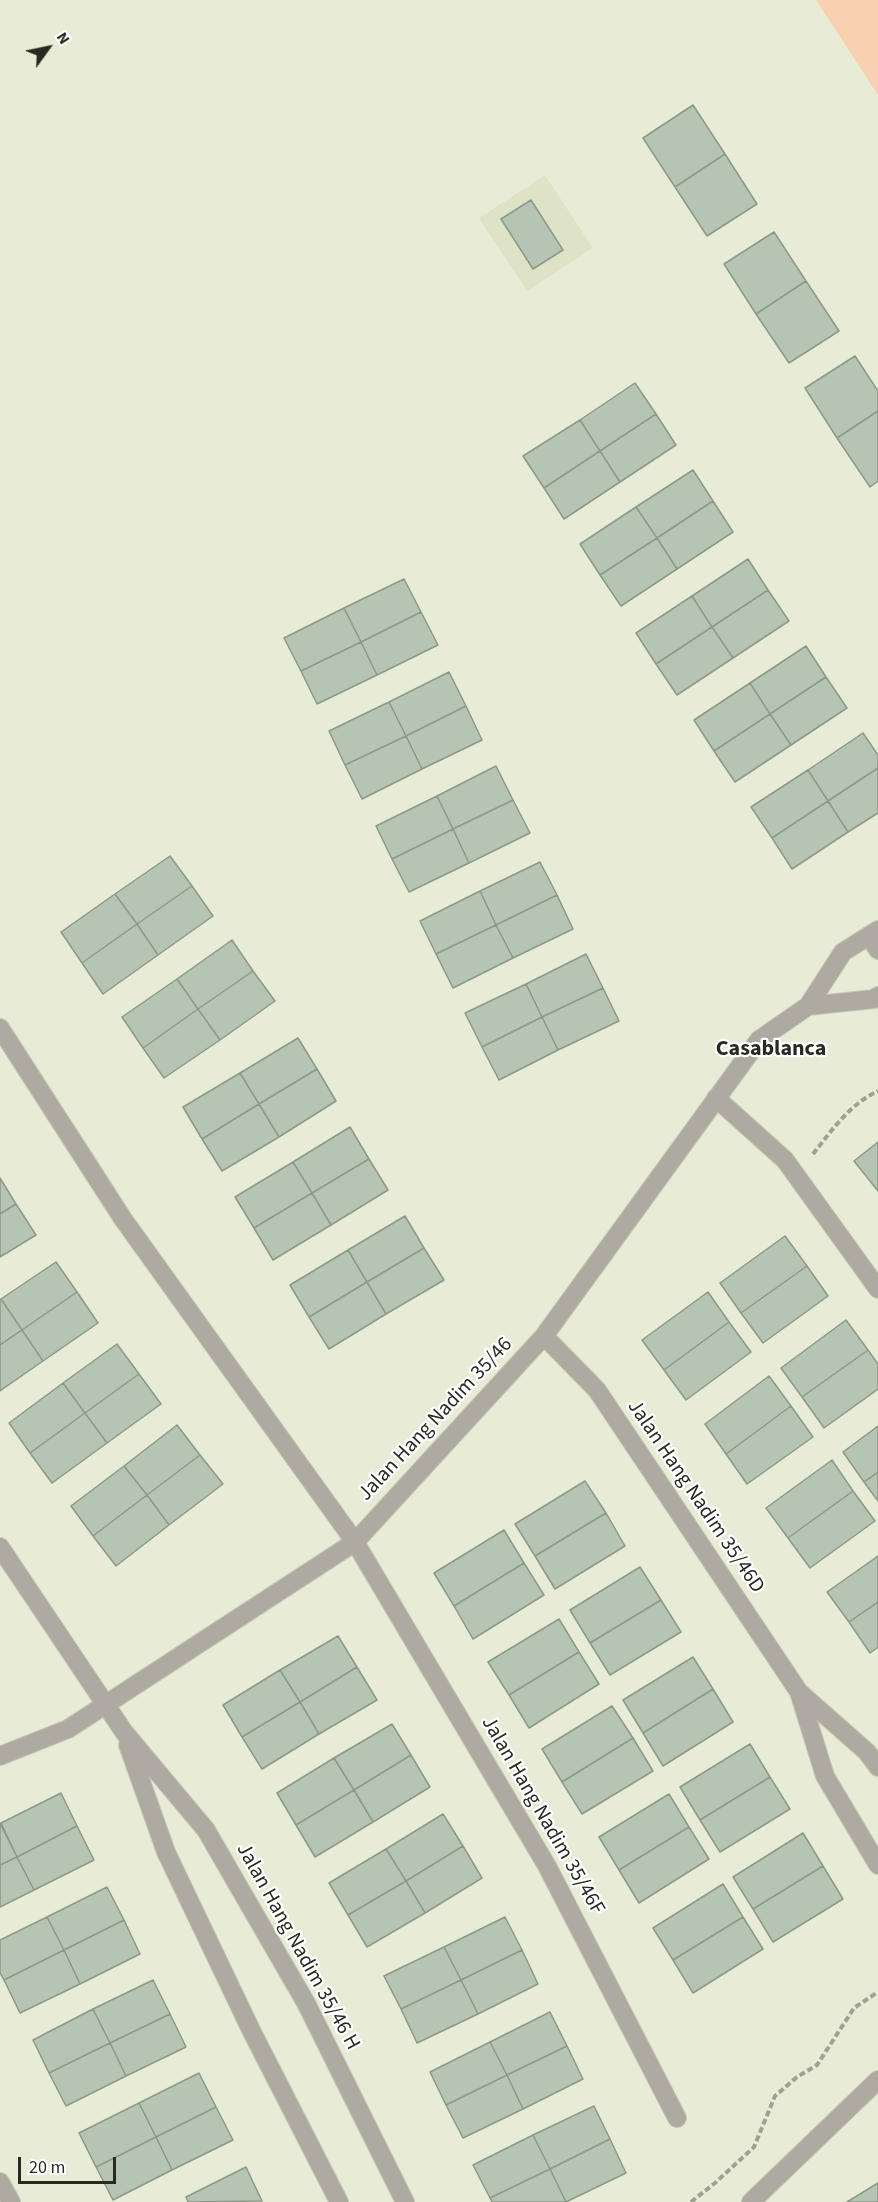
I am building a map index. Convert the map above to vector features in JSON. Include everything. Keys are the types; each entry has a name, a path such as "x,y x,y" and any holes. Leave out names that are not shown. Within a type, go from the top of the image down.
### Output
{"street":[{"name":"Jalan Hang Nadim 35/46","path":"0,1756 68,1729 355,1542 544,1336 759,1040 808,1006 843,952 875,939"},
{"name":"Jalan Hang Nadim 35/46","path":"808,1006 874,999 878,996"},
{"name":"Jalan Hang Nadim 35/46F","path":"0,1028 123,1219 355,1542 548,1866 677,2118"},
{"path":"716,1098 785,1160 878,1289"},
{"name":"Jalan Hang Nadim 35/46D","path":"544,1336 597,1390 799,1692 867,1752 878,1767"},
{"name":"Jalan Hang Nadim 35/46 H","path":"0,1547 124,1732 206,1830 306,2003 405,2202"},
{"name":"Jalan Hang Nadim 35/46D","path":"799,1692 825,1776 878,1865"},
{"name":"Jalan Hang Nadim 35/46 H","path":"124,1732 166,1852 251,2030 339,2202"},
{"path":"751,2202 878,2080"},
{"path":"0,2182 11,2202"}],"path":[{"path":"792,1170 810,1158 840,1119 863,1098 878,1090"},
{"path":"691,2202 754,2147 775,2096 797,2077 817,2065 854,2008 878,1992"}],"shaded area":[{"path":"816,0 878,0 878,95"},
{"path":"545,175 593,248 527,291 479,218"}],"building":[{"path":"693,105 725,154 675,187 643,138"},
{"path":"725,154 757,204 707,236 675,187"},
{"path":"531,200 563,250 533,269 501,219"},
{"path":"774,232 806,281 756,314 724,264"},
{"path":"806,281 839,331 789,363 756,314"},
{"path":"855,356 878,391 878,411 837,438 805,388"},
{"path":"635,383 656,414 600,451 580,420"},
{"path":"878,411 878,481 870,487 837,438"},
{"path":"656,414 676,445 620,482 600,451"},
{"path":"580,420 600,451 544,488 523,456"},
{"path":"600,451 620,482 564,519 544,488"},
{"path":"693,470 713,501 657,538 636,507"},
{"path":"713,501 733,532 677,569 657,538"},
{"path":"636,507 657,538 600,575 580,544"},
{"path":"657,538 677,569 621,606 600,575"},
{"path":"748,559 768,590 712,627 692,596"},
{"path":"404,579 421,612 361,642 344,608"},
{"path":"768,590 789,621 733,658 712,627"},
{"path":"692,596 712,627 656,664 636,633"},
{"path":"344,608 361,642 301,671 284,638"},
{"path":"421,612 438,645 377,675 361,642"},
{"path":"712,627 733,658 677,695 656,664"},
{"path":"361,642 377,675 317,704 301,671"},
{"path":"806,646 826,677 770,714 750,683"},
{"path":"449,672 466,706 406,736 389,702"},
{"path":"826,677 847,708 791,745 770,714"},
{"path":"750,683 770,714 714,751 694,720"},
{"path":"389,702 406,736 345,765 329,731"},
{"path":"466,706 482,740 422,769 406,736"},
{"path":"770,714 791,745 735,782 714,751"},
{"path":"863,733 878,755 878,768 828,801 808,770"},
{"path":"406,736 422,769 362,799 345,765"},
{"path":"496,766 513,800 453,829 437,796"},
{"path":"878,768 878,813 848,832 828,801"},
{"path":"808,770 828,801 772,838 751,807"},
{"path":"437,796 453,829 392,859 376,826"},
{"path":"513,800 530,833 469,863 453,829"},
{"path":"828,801 848,832 792,869 772,838"},
{"path":"453,829 469,863 409,892 392,859"},
{"path":"170,856 192,886 137,924 115,894"},
{"path":"540,862 557,895 496,925 480,891"},
{"path":"192,886 213,916 158,955 137,924"},
{"path":"480,891 496,925 436,954 420,921"},
{"path":"115,894 137,924 82,963 61,932"},
{"path":"557,895 573,929 513,958 496,925"},
{"path":"137,924 158,955 103,994 82,963"},
{"path":"496,925 513,958 453,988 436,954"},
{"path":"232,940 253,971 198,1009 177,979"},
{"path":"586,954 603,988 542,1017 526,984"},
{"path":"253,971 275,1001 220,1040 198,1009"},
{"path":"177,979 198,1009 143,1048 122,1017"},
{"path":"526,984 542,1017 482,1047 465,1013"},
{"path":"603,988 619,1021 558,1050 542,1017"},
{"path":"198,1009 220,1040 164,1078 143,1048"},
{"path":"542,1017 558,1050 499,1080 482,1047"},
{"path":"298,1038 317,1069 259,1104 240,1073"},
{"path":"317,1069 336,1101 279,1137 259,1104"},
{"path":"240,1073 259,1104 202,1139 183,1107"},
{"path":"259,1104 279,1137 222,1171 202,1139"},
{"path":"350,1127 369,1159 312,1193 293,1162"},
{"path":"878,1142 878,1191 854,1161"},
{"path":"369,1159 388,1190 331,1225 312,1193"},
{"path":"293,1162 312,1193 254,1228 235,1197"},
{"path":"0,1178 16,1204 0,1214"},
{"path":"312,1193 331,1225 273,1260 254,1228"},
{"path":"16,1204 36,1235 0,1257 0,1214"},
{"path":"405,1216 424,1248 367,1282 348,1250"},
{"path":"785,1236 807,1266 741,1313 720,1283"},
{"path":"424,1248 444,1280 386,1314 367,1282"},
{"path":"348,1250 367,1282 309,1317 290,1285"},
{"path":"56,1262 77,1292 22,1330 1,1299"},
{"path":"807,1266 828,1296 763,1343 741,1313"},
{"path":"367,1282 386,1314 329,1349 309,1317"},
{"path":"77,1292 98,1323 43,1361 22,1330"},
{"path":"708,1292 729,1322 664,1370 642,1340"},
{"path":"0,1300 22,1330 0,1345"},
{"path":"846,1320 868,1350 802,1397 781,1368"},
{"path":"729,1322 751,1352 686,1400 664,1370"},
{"path":"22,1330 43,1361 0,1391 0,1345"},
{"path":"117,1344 139,1374 85,1413 63,1383"},
{"path":"868,1350 878,1364 878,1389 824,1428 802,1397"},
{"path":"139,1374 161,1404 107,1443 85,1413"},
{"path":"769,1376 791,1406 726,1454 705,1424"},
{"path":"63,1383 85,1413 30,1453 9,1423"},
{"path":"791,1406 813,1437 747,1484 726,1454"},
{"path":"85,1413 107,1443 52,1483 30,1453"},
{"path":"177,1425 200,1455 147,1495 124,1466"},
{"path":"878,1426 878,1472 864,1482 843,1452"},
{"path":"200,1455 223,1484 169,1525 147,1495"},
{"path":"832,1460 853,1491 788,1538 766,1508"},
{"path":"124,1466 147,1495 93,1536 71,1506"},
{"path":"878,1472 878,1501 864,1482"},
{"path":"585,1481 606,1513 535,1556 515,1524"},
{"path":"853,1491 875,1521 810,1568 788,1538"},
{"path":"147,1495 169,1525 116,1566 93,1536"},
{"path":"606,1513 625,1546 555,1589 535,1556"},
{"path":"504,1530 524,1563 454,1606 434,1573"},
{"path":"878,1556 878,1602 849,1622 827,1592"},
{"path":"524,1563 544,1595 473,1639 454,1606"},
{"path":"640,1567 661,1600 590,1643 570,1610"},
{"path":"661,1600 681,1632 610,1675 590,1643"},
{"path":"878,1602 878,1647 870,1653 849,1622"},
{"path":"559,1619 579,1652 509,1695 488,1662"},
{"path":"338,1636 357,1667 300,1702 280,1670"},
{"path":"579,1652 599,1684 529,1728 509,1695"},
{"path":"693,1657 713,1689 643,1733 623,1700"},
{"path":"357,1667 377,1700 319,1734 300,1702"},
{"path":"280,1670 300,1702 242,1737 223,1705"},
{"path":"713,1689 733,1722 663,1766 643,1733"},
{"path":"300,1702 319,1734 262,1769 242,1737"},
{"path":"612,1706 633,1738 562,1782 542,1749"},
{"path":"392,1724 411,1755 354,1790 334,1758"},
{"path":"633,1738 653,1771 582,1814 562,1782"},
{"path":"750,1744 770,1777 700,1820 680,1787"},
{"path":"411,1755 430,1787 373,1822 354,1790"},
{"path":"334,1758 354,1790 296,1825 277,1793"},
{"path":"770,1777 790,1809 720,1852 700,1820"},
{"path":"354,1790 373,1822 315,1857 296,1825"},
{"path":"61,1793 77,1826 17,1857 1,1823"},
{"path":"669,1794 689,1827 619,1870 599,1837"},
{"path":"443,1814 463,1846 406,1881 386,1849"},
{"path":"0,1823 17,1857 0,1865"},
{"path":"77,1826 94,1860 34,1890 17,1857"},
{"path":"689,1827 709,1859 639,1903 619,1870"},
{"path":"803,1833 823,1866 753,1909 733,1877"},
{"path":"463,1846 482,1878 425,1913 406,1881"},
{"path":"386,1849 406,1881 348,1915 329,1883"},
{"path":"17,1857 34,1890 0,1907 0,1865"},
{"path":"823,1866 843,1899 773,1942 753,1909"},
{"path":"406,1881 425,1913 367,1947 348,1915"},
{"path":"723,1884 743,1917 673,1960 653,1928"},
{"path":"107,1887 124,1920 64,1950 47,1917"},
{"path":"47,1917 64,1950 4,1980 0,1973 0,1940"},
{"path":"505,1917 522,1950 461,1980 444,1947"},
{"path":"743,1917 763,1949 693,1993 673,1960"},
{"path":"124,1920 140,1954 80,1984 64,1950"},
{"path":"444,1947 461,1980 401,2009 384,1976"},
{"path":"64,1950 80,1984 20,2013 4,1980"},
{"path":"522,1950 538,1984 478,2014 461,1980"},
{"path":"153,1980 170,2014 110,2043 93,2009"},
{"path":"461,1980 478,2014 417,2043 401,2009"},
{"path":"93,2009 110,2043 49,2073 33,2040"},
{"path":"550,2012 567,2046 507,2075 490,2042"},
{"path":"170,2014 186,2047 126,2076 110,2043"},
{"path":"490,2042 507,2075 446,2105 430,2072"},
{"path":"110,2043 126,2076 66,2106 49,2073"},
{"path":"567,2046 583,2079 523,2109 507,2075"},
{"path":"199,2073 216,2107 156,2137 139,2103"},
{"path":"507,2075 523,2109 463,2138 446,2105"},
{"path":"139,2103 156,2137 96,2167 79,2133"},
{"path":"594,2106 610,2139 550,2169 533,2135"},
{"path":"216,2107 233,2140 172,2170 156,2137"},
{"path":"533,2135 550,2169 490,2198 473,2165"},
{"path":"156,2137 172,2170 113,2200 96,2167"},
{"path":"610,2139 626,2173 566,2202 550,2169"},
{"path":"246,2167 262,2201 188,2202 186,2197"},
{"path":"550,2169 566,2202 492,2202 490,2198"},
{"path":"878,2183 878,2202 847,2202"}],"district":[{"name":"Casablanca","path":"771,1050"}]}
